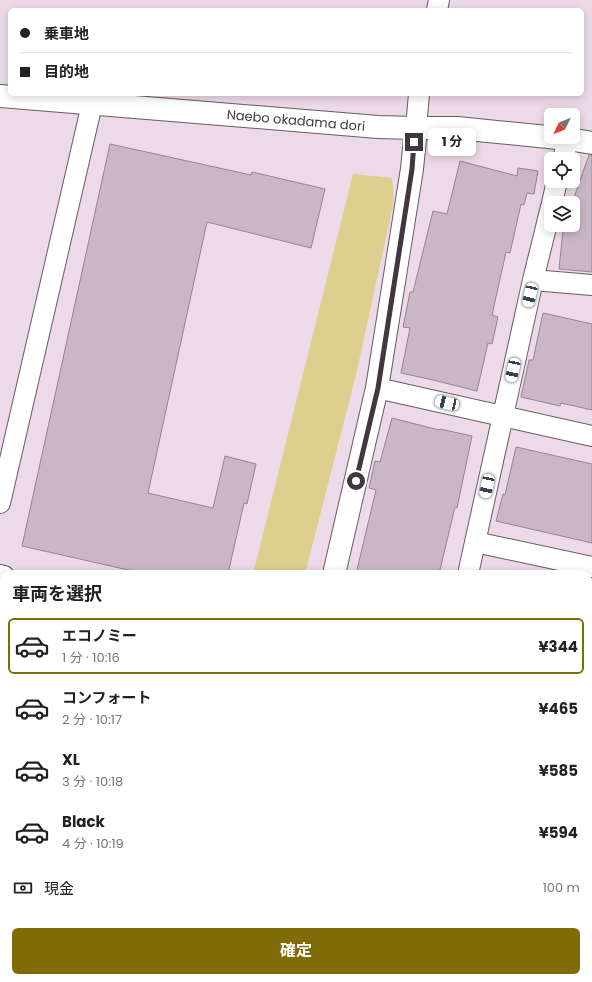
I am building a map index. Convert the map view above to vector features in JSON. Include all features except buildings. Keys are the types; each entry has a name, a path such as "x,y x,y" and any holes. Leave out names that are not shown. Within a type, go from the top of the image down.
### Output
{"street":[{"name":"Naebo okadama dori","path":"0,96 370,126 457,128 565,149 592,143"},
{"path":"335,570 378,388 412,169 419,96"},
{"path":"0,503 92,104"},
{"path":"469,570 545,232"},
{"path":"533,280 592,285"},
{"path":"378,388 592,436"},
{"path":"475,542 592,567"}],"shaded area":[{"path":"353,174 392,178 394,201 356,375 306,570 254,570"}],"route":[{"path":"356,481 378,388 412,169 414,142"}]}
